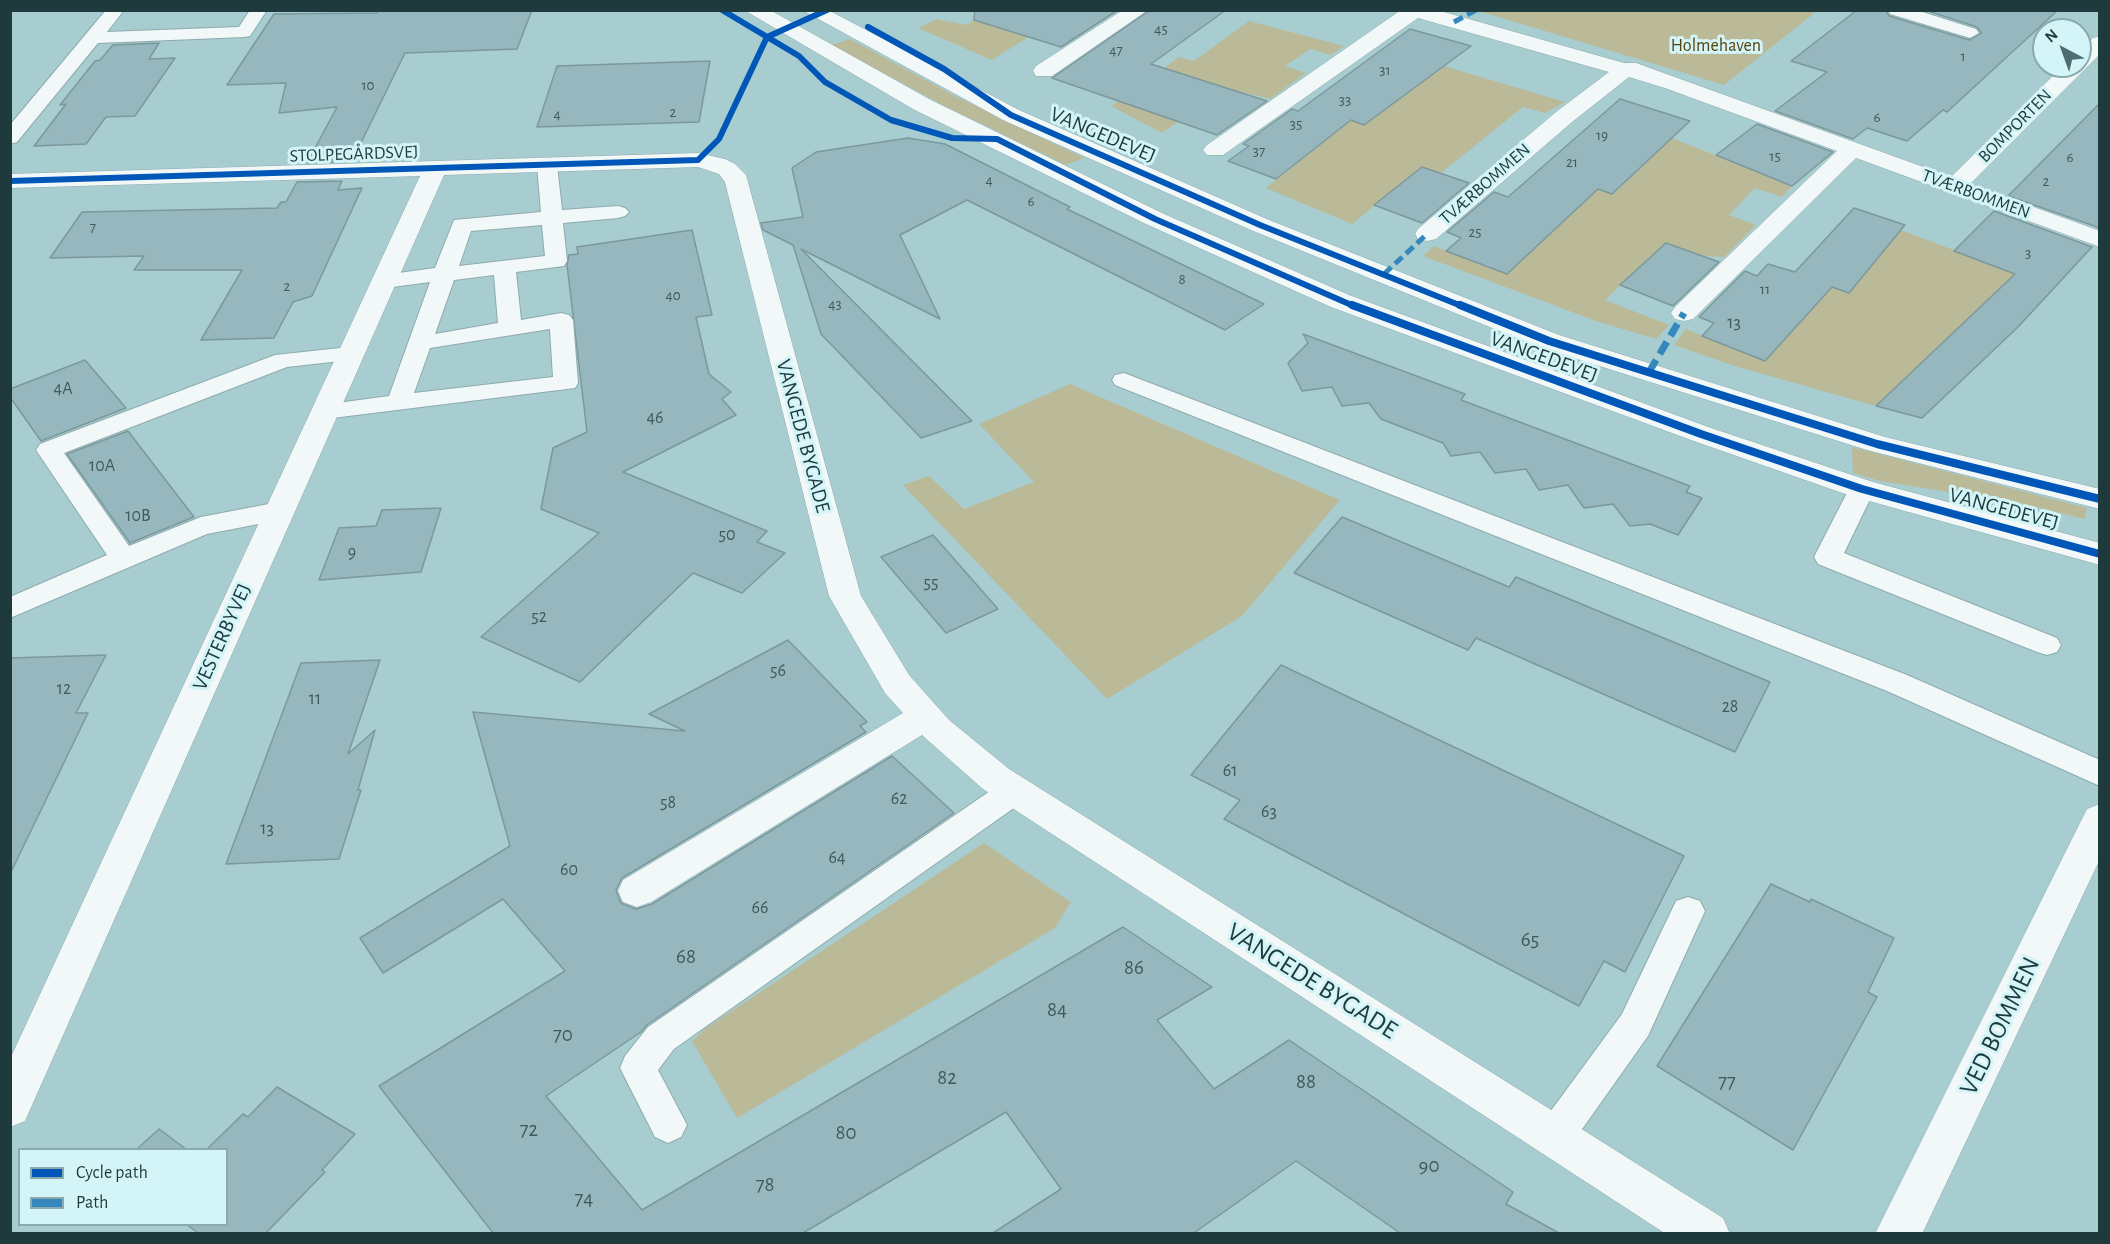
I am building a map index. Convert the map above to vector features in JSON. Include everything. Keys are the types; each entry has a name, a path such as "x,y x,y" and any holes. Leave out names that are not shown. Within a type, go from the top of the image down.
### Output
{"street":[{"name":"VANGEDEVEJ","path":"754,10 785,20 921,104 997,139 1155,219 1340,301 1701,434 1862,489 2100,554"},
{"name":"VANGEDEVEJ","path":"813,10 1011,115 1260,225 1549,340 1877,444 2100,499"},
{"path":"849,10 855,19 944,69 1011,115"},
{"path":"1044,71 1138,10"},
{"name":"TVÆRBOMMEN","path":"1215,150 1414,11 1628,68 2100,240"},
{"name":"TVÆRBOMMEN","path":"1427,234 1563,117 1628,68"},
{"name":"BOMPORTEN","path":"1955,186 2063,78"},
{"path":"1684,313 1852,149"},
{"name":"STOLPEGÅRDSVEJ","path":"10,181 698,160"},
{"name":"VANGEDE BYGADE","path":"698,160 717,164 734,175 737,182 845,596 897,684 926,716 996,779 1014,791 1707,1233"},
{"name":"VESTERBYVEJ","path":"10,1107 435,168"},
{"path":"637,891 926,716"},
{"name":"VED BOMMEN","path":"1898,1233 2100,819"}],"lane":[{"path":"10,138 116,10"},
{"path":"93,38 244,32 259,10"},
{"path":"1896,10 1970,33"},
{"path":"385,281 556,261 554,217 547,165"},
{"path":"399,402 462,225 618,212"},
{"path":"504,267 510,329"},
{"path":"324,411 566,383 561,320 420,343"},
{"path":"124,559 49,450 283,360 350,354"},
{"path":"1124,380 1897,682 2100,774"},
{"path":"1862,489 1828,557 2047,645"},
{"path":"10,608 201,526 279,511"},
{"path":"668,1125 638,1068 661,1038 1014,791"},
{"path":"1556,1136 1635,1025 1688,911"}],"green space":[{"name":"Holmehaven","path":"1484,10 1817,11 1724,85 1482,12"},
{"path":"978,18 1033,34 992,60 918,28 937,19 966,25"},
{"path":"1249,21 1344,46 1331,55 1311,49 1285,66 1306,73 1270,99 1226,88 1162,133 1111,106 1179,57 1194,61"},
{"path":"850,39 957,97 1084,158 1066,165 941,104 832,45"},
{"path":"1444,66 1565,102 1545,113 1523,107 1441,173 1422,167 1352,224 1266,188 1351,120 1364,124"},
{"path":"1672,138 1792,186 1782,197 1755,188 1729,215 1756,225 1724,257 1702,256 1666,243 1605,300 1669,325 1656,339 1596,321 1423,256 1434,246 1507,274 1598,189 1613,194"},
{"path":"1901,230 2043,284 2010,315 1983,304 1876,406 1738,367 1674,345 1686,329 1765,361 1832,287 1849,292"},
{"path":"1070,384 1340,500 1242,616 1107,699 903,485 929,476 964,509 1034,482 979,424"},
{"path":"1852,447 2087,508 2085,519 2027,505 1880,481 1853,473"},
{"path":"984,843 1071,902 1055,928 737,1118 692,1041 706,1028"}],"building":[{"path":"379,10 532,10 517,49 405,53 352,161 307,163 337,107 279,113 286,83 227,85 274,14 377,13"},
{"path":"975,10 1118,10 1061,47 974,20"},
{"path":"1150,10 1226,10 1151,64 1267,101 1217,135 1052,78"},
{"path":"1857,10 1886,10 1889,16 1969,40 1981,33 1977,27 1925,10 2058,10 2049,18 2032,18 2032,34 1947,112 1943,110 1907,141 1867,128 1853,139 1775,111 1827,72 1791,61"},
{"path":"1410,29 1471,46 1364,125 1351,120 1276,179 1228,161 1249,146 1243,144 1292,109 1298,111"},
{"path":"159,43 149,59 175,58 135,116 106,117 86,144 34,146 66,104 60,105 95,61 100,60 113,45"},
{"path":"710,61 699,122 537,127 557,66"},
{"path":"1620,99 1690,121 1612,194 1598,189 1507,274 1446,251 1461,238 1447,232 1494,192 1508,197"},
{"path":"2100,103 2100,228 2008,196"},
{"path":"1757,124 1833,152 1792,186 1716,155"},
{"path":"908,138 945,144 1070,207 1067,209 1264,304 1225,330 967,200 900,235 940,319 801,249 972,421 921,438 821,334 793,245 763,230 761,223 803,217 792,168 816,152"},
{"path":"1422,167 1469,183 1422,223 1374,205"},
{"path":"342,181 338,190 362,188 312,296 293,302 274,338 201,340 242,270 134,270 144,256 50,258 82,212 277,208 281,202 286,202 297,182"},
{"path":"1854,208 1905,225 1849,293 1832,287 1765,361 1702,336 1714,323 1699,317 1745,271 1757,276 1768,264 1795,272"},
{"path":"1994,211 2092,247 2018,327 1922,418 1876,406 2015,274 1954,251"},
{"path":"692,230 712,315 696,317 709,374 731,392 722,399 736,415 623,472 767,531 757,542 785,553 742,593 693,573 580,682 481,637 599,533 541,509 553,448 587,432 567,265 569,255 578,254 577,247"},
{"path":"1666,243 1719,262 1673,306 1620,285"},
{"path":"1303,334 1465,394 1461,400 1690,486 1686,492 1702,498 1678,535 1650,524 1630,526 1613,504 1584,508 1568,485 1539,490 1526,469 1495,473 1480,452 1451,456 1443,443 1381,419 1369,403 1342,406 1332,387 1302,391 1288,363 1308,343"},
{"path":"85,360 126,408 41,441 10,397 10,389"},
{"path":"128,431 194,517 130,543 67,454"},
{"path":"441,508 421,572 319,580 339,528 376,526 382,510"},
{"path":"1342,517 1509,587 1516,577 1770,682 1735,752 1476,638 1468,650 1294,573"},
{"path":"933,535 998,609 946,633 881,557"},
{"path":"788,640 867,722 860,726 866,732 622,878 616,890 621,903 636,909 652,904 892,756 954,813 546,1096 642,1210 1123,927 1212,987 1157,1020 1214,1089 1289,1040 1513,1192 1506,1204 1559,1233 1400,1233 1296,1161 1194,1233 993,1233 1061,1189 1006,1112 803,1233 493,1233 379,1086 565,971 503,899 383,973 360,938 510,846 473,712 685,731 649,714"},
{"path":"106,655 76,713 88,713 10,874 10,658"},
{"path":"380,660 348,754 375,730 358,790 361,790 339,859 226,864 301,663"},
{"path":"1281,665 1684,856 1625,972 1604,961 1579,1006 1224,819 1240,800 1191,775"},
{"path":"1771,884 1810,902 1811,899 1894,938 1868,992 1877,997 1793,1150 1657,1066"},
{"path":"277,1087 355,1134 322,1170 325,1172 266,1233 198,1233 189,1226 228,1226 228,1148 208,1148 243,1114 248,1117"},
{"path":"159,1129 185,1148 138,1148"}],"marked path":[{"path":"1454,22 1476,10"},
{"path":"1384,274 1427,234"},
{"path":"1649,372 1684,313"}],"cycle path":[{"path":"722,10 799,56 825,82 891,120 952,138 997,139 1155,219 1340,301 1701,434 1862,489 2100,554"},
{"path":"10,181 698,160 719,139 767,37 827,10"},
{"path":"868,27 944,69 1011,115 1260,225 1549,341 1877,444 2100,499"}]}
